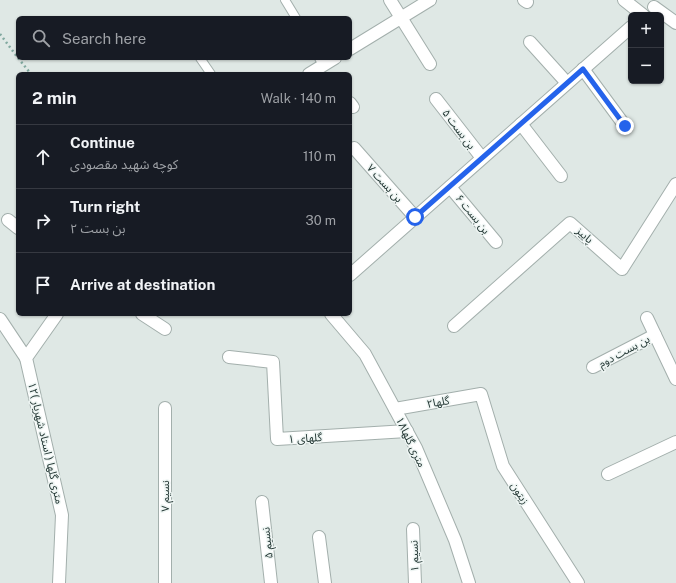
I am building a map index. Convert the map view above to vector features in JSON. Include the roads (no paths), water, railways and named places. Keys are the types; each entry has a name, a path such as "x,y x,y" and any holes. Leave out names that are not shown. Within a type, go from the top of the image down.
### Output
{"street":[{"path":"390,0 430,64"},
{"path":"352,48 430,0"},
{"path":"624,0 640,12"},
{"path":"648,12 658,3 676,23"},
{"path":"352,273 628,30"},
{"path":"530,42 567,83"},
{"path":"313,72 332,60"},
{"path":"583,69 625,126"},
{"name":"بن بست ۵","path":"436,99 482,158"},
{"path":"521,124 561,176"},
{"name":"بن بست ۷","path":"354,148 415,217"},
{"name":"پاییز","path":"454,326 570,223 622,269 676,184"},
{"name":"بن بست ۶","path":"450,186 496,242"},
{"path":"8,220 16,226"},
{"path":"0,319 26,358 56,316"},
{"path":"145,316 165,329"},
{"name":"۱۸متری گلها","path":"334,316 366,354 416,448 456,540 469,583"},
{"path":"647,318 676,379"},
{"name":"بن بست دوم","path":"593,368 655,335"},
{"name":"گلهای ۱","path":"229,357 273,362 277,439 407,431"},
{"name":"۱۲متری گلها ( استاد شهریار )","path":"26,358 62,515 59,583"},
{"name":"گلها۲","path":"395,409 481,394"},
{"name":"زیتون","path":"481,394 503,466 578,583"},
{"name":"نسیم ۷","path":"165,583 166,408"},
{"path":"608,474 676,442"},
{"name":"نسیم ۵","path":"262,502 271,583"},
{"name":"نسیم ۱","path":"413,529 415,583"},
{"path":"319,537 324,583"}],"lane":[{"path":"285,0 295,16"},
{"path":"201,60 210,72"}]}
